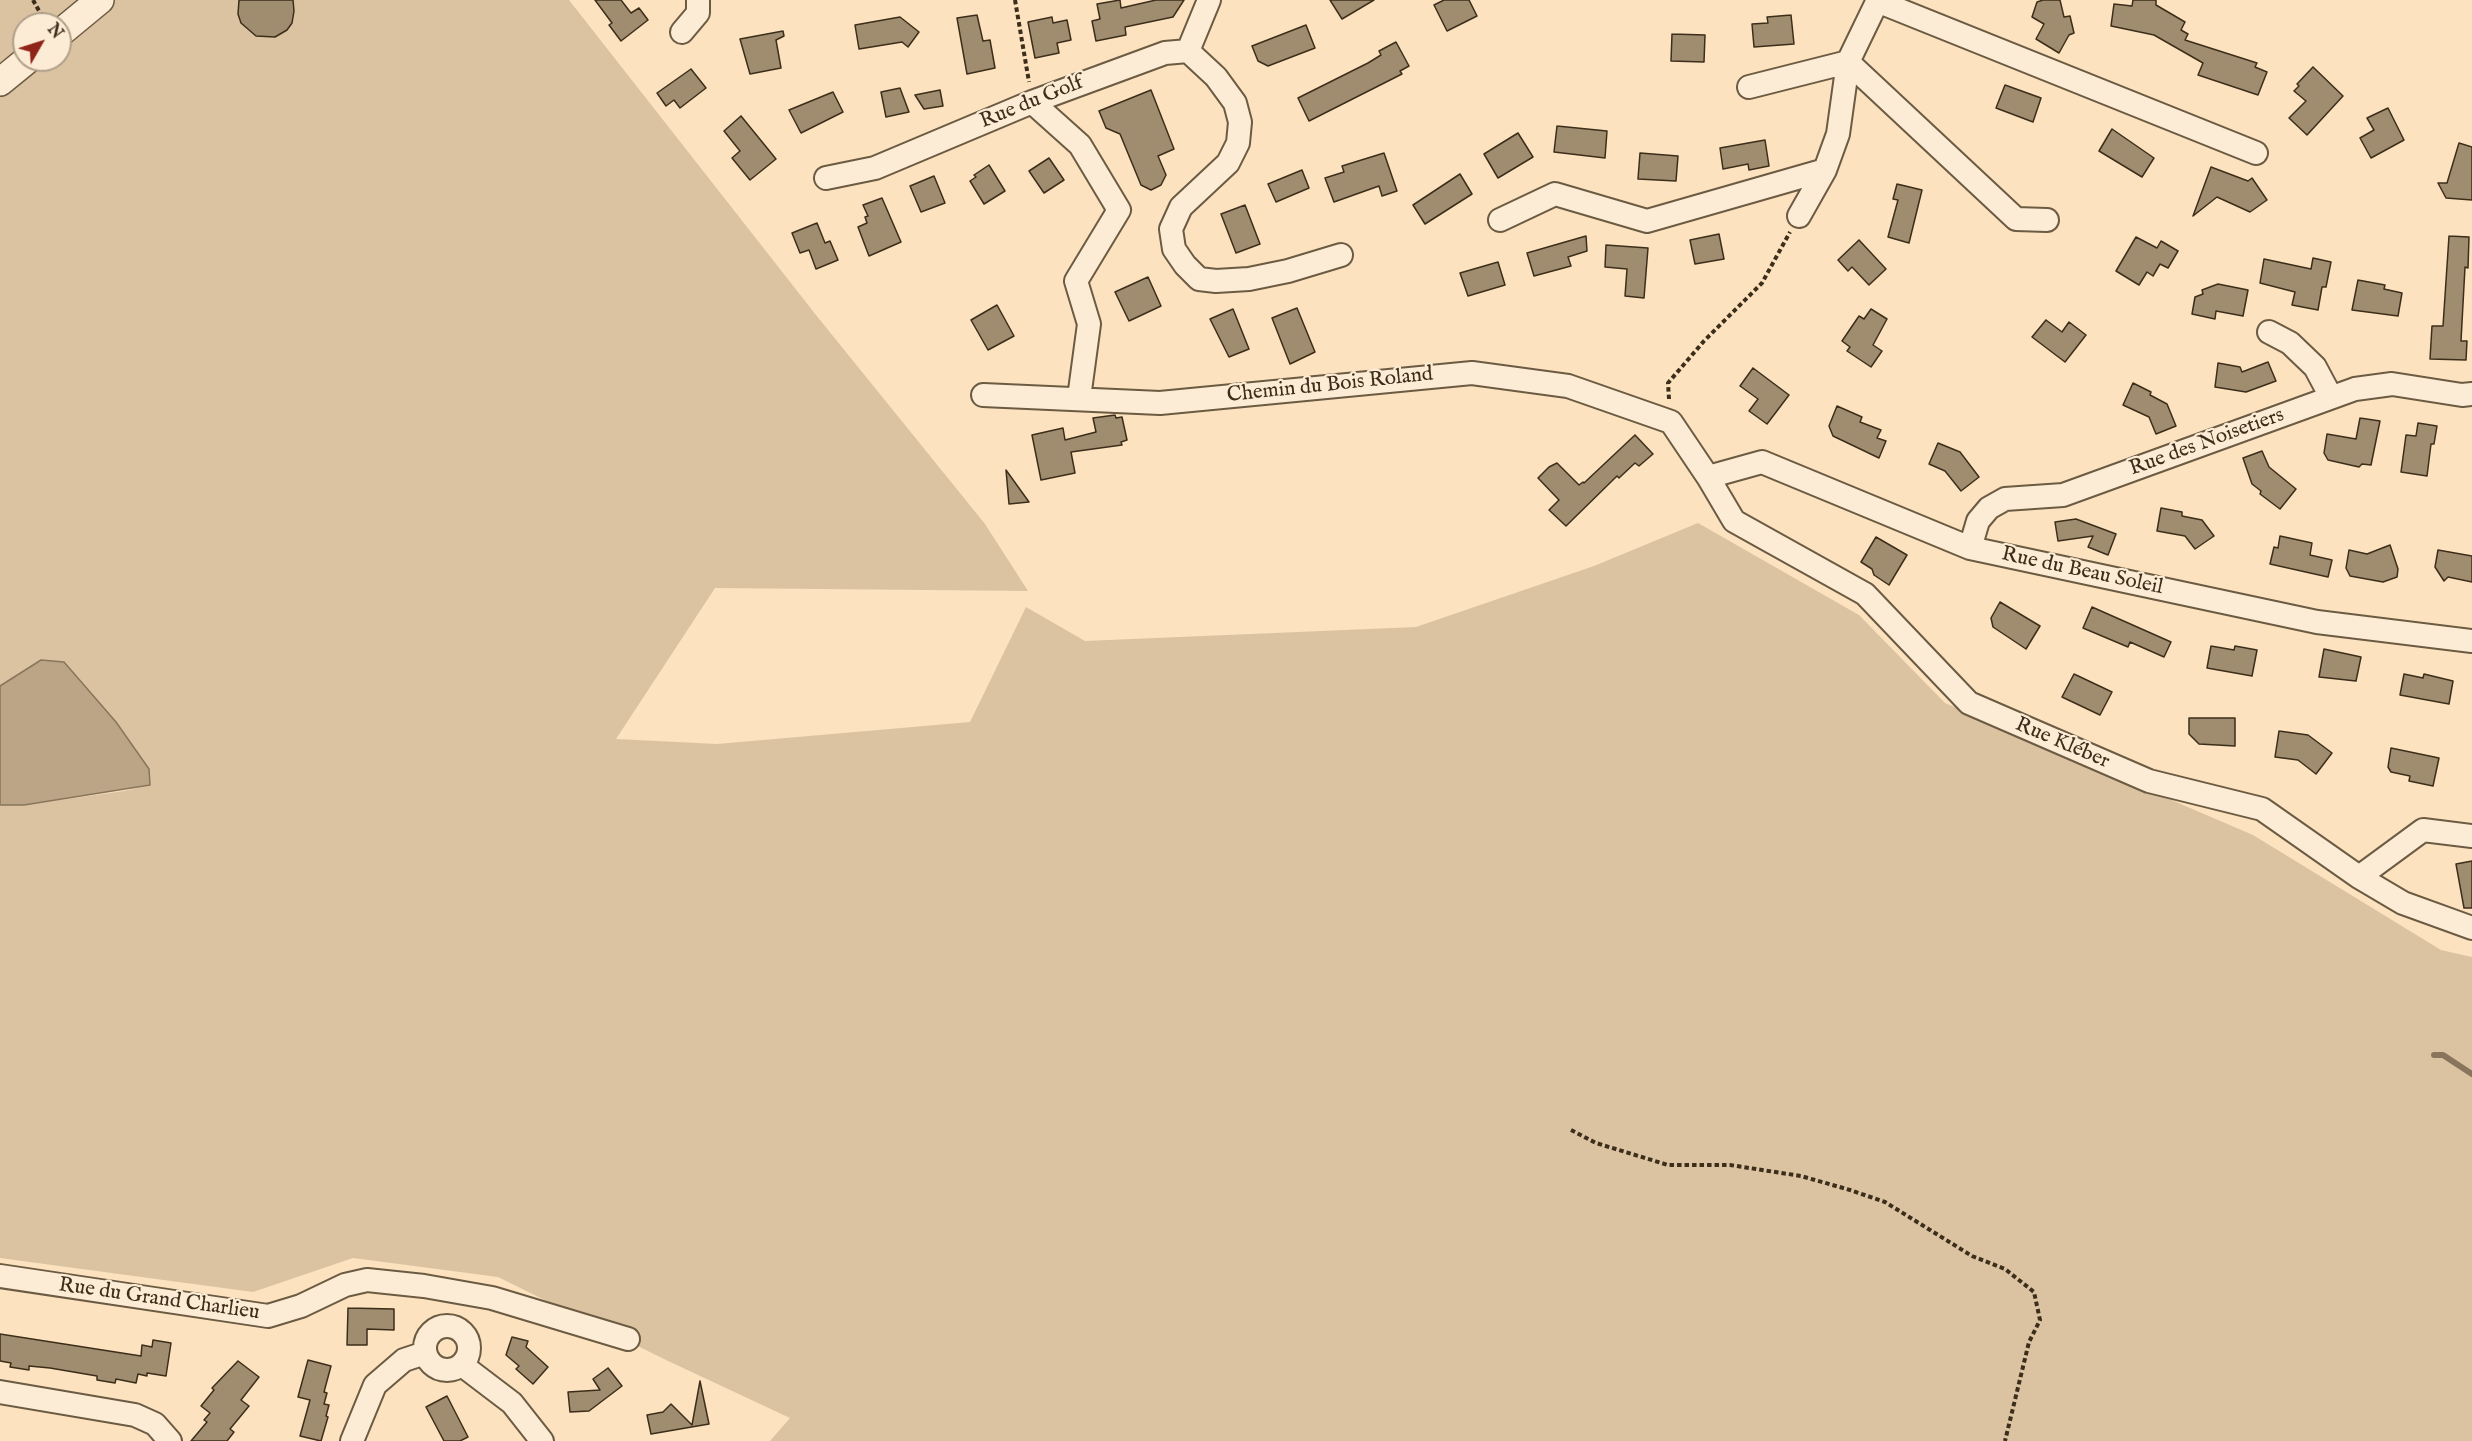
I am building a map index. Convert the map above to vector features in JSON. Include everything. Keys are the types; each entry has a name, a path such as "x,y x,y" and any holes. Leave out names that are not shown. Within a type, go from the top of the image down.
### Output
{"street":[{"path":"72,23 100,0"},
{"path":"682,32 698,13 698,0"},
{"path":"1209,0 1188,51 1216,76 1235,102 1240,122 1238,143 1228,163 1181,207 1171,230 1174,249 1199,279 1216,281 1249,279 1288,271 1341,255"},
{"path":"1799,216 1825,171 1838,134 1848,62 1877,1 2256,153"},
{"name":"Rue du Golf","path":"826,178 875,168 1032,102 1165,53 1188,51"},
{"path":"1749,87 1848,62"},
{"path":"1848,62 2016,219 2047,220"},
{"path":"0,82 12,72"},
{"path":"1032,102 1080,145 1119,210 1076,281 1089,324 1079,398"},
{"path":"1500,220 1555,194 1647,221 1825,171"},
{"path":"2269,332 2290,343 2314,367 2331,397"},
{"name":"Chemin du Bois Roland","path":"983,395 1160,403 1472,373 1568,386 1671,422"},
{"name":"Rue des Noisetiers","path":"1970,548 1978,521 1989,508 2006,499 2063,495 2355,389 2392,384 2472,394"},
{"name":"Rue Kléber","path":"1671,422 1734,521 1865,594 1969,703 2149,781 2262,809 2359,877 2403,903 2472,928"},
{"name":"Rue du Beau Soleil","path":"1708,477 1762,462 1970,548 2318,622 2472,641"},
{"path":"2359,877 2423,830 2472,836"},
{"name":"Rue du Grand Charlieu","path":"0,1276 268,1316 301,1306 345,1285 367,1280 424,1286 492,1298 628,1339"},
{"path":"451,1326 458,1292"},
{"path":"451,1326 464,1334 468,1340 468,1356 462,1365 448,1371 433,1366 425,1353 427,1337 439,1327 451,1326"},
{"path":"352,1441 375,1385 404,1360 425,1353"},
{"path":"462,1365 512,1402 542,1441"},
{"path":"0,1392 135,1415 155,1424 170,1441"}],"path":[{"path":"1015,0 1032,102"},
{"path":"1671,422 1668,383 1704,341 1762,283 1799,216"},
{"path":"1571,1130 1596,1143 1668,1165 1730,1165 1801,1176 1850,1190 1885,1202 1972,1256 2005,1269 2034,1292 2040,1320 2029,1342 2005,1441"}],"shaded area":[{"path":"0,0 569,0 816,315 985,524 1028,591 715,588 616,739 717,744 970,722 1026,607 1085,641 1416,627 1594,566 1698,523 1859,615 1945,703 2253,835 2441,950 2472,957 2472,1441 770,1441 790,1418 498,1277 353,1258 253,1292 0,1258 0,805 24,805 124,791 150,785 149,769 116,722 64,662 41,660 0,686"},
{"path":"41,660 64,662 116,722 149,769 150,785 24,805 0,805 0,686"}],"building":[{"path":"239,0 293,0 292,23 287,30 275,37 256,36 241,23 238,14"},
{"path":"595,0 621,0 631,13 639,8 648,20 621,41 609,25 612,23"},
{"path":"1120,0 1121,8 1156,0 1184,0 1173,17 1125,27 1126,35 1096,41 1092,21 1100,19 1097,4"},
{"path":"1330,0 1374,0 1342,19"},
{"path":"1444,0 1469,0 1477,16 1447,31 1434,5"},
{"path":"2060,0 2064,17 2070,16 2074,33 2069,35 2059,53 2036,39 2044,24 2032,17 2037,2"},
{"path":"2133,0 2156,0 2156,5 2185,22 2181,30 2188,34 2185,40 2257,63 2255,67 2267,72 2258,95 2198,75 2203,63 2154,35 2111,26 2114,4 2132,6"},
{"path":"977,15 983,41 990,40 995,68 967,74 957,18"},
{"path":"1791,15 1794,44 1754,47 1752,24 1768,23 1767,17"},
{"path":"900,17 919,32 908,47 902,42 859,49 855,25"},
{"path":"1052,17 1053,23 1067,20 1071,40 1057,43 1059,53 1035,58 1028,22"},
{"path":"1306,25 1315,48 1268,66 1258,61 1252,46"},
{"path":"783,31 784,36 776,40 781,68 750,74 740,39"},
{"path":"1672,34 1705,35 1704,62 1671,61"},
{"path":"1396,42 1409,66 1400,71 1402,74 1309,121 1298,98 1368,63 1381,55 1379,51"},
{"path":"2313,67 2343,96 2307,135 2289,118 2306,101 2294,91 2299,86 2297,84"},
{"path":"691,69 706,88 680,108 674,100 666,106 657,93"},
{"path":"2005,85 2041,98 2033,122 1996,108"},
{"path":"900,88 909,112 886,117 881,92"},
{"path":"940,90 943,106 924,109 915,95"},
{"path":"1151,90 1174,149 1158,156 1166,175 1161,185 1151,190 1141,185 1120,134 1106,128 1099,111"},
{"path":"833,92 843,112 801,133 789,110"},
{"path":"2388,108 2404,140 2371,158 2360,138 2374,130 2367,118"},
{"path":"741,116 776,159 750,180 732,158 740,151 724,131"},
{"path":"1557,126 1607,131 1605,158 1554,152"},
{"path":"2112,129 2154,158 2142,177 2099,151"},
{"path":"1518,133 1533,157 1498,178 1484,154"},
{"path":"1765,140 1769,166 1749,170 1748,164 1723,169 1720,148"},
{"path":"2459,143 2472,147 2472,200 2446,198 2438,183 2447,183"},
{"path":"1384,153 1397,191 1382,196 1379,186 1334,202 1325,178 1344,172 1342,166"},
{"path":"1640,153 1678,156 1676,181 1638,179"},
{"path":"1049,158 1064,180 1044,193 1029,171"},
{"path":"989,165 1005,191 984,204 970,181 976,177 974,175"},
{"path":"2211,167 2248,181 2252,178 2267,200 2250,212 2217,197 2193,216"},
{"path":"1302,170 1309,188 1276,202 1268,184"},
{"path":"1460,174 1472,194 1425,224 1413,205"},
{"path":"934,176 945,203 921,212 910,186"},
{"path":"1897,184 1922,190 1909,243 1888,237 1898,200 1893,199"},
{"path":"882,198 901,242 869,256 858,227 867,223 865,217 868,216 863,205"},
{"path":"1245,205 1260,244 1236,253 1221,214"},
{"path":"817,223 825,243 830,241 838,260 816,269 809,250 800,253 792,233"},
{"path":"1719,234 1724,259 1695,264 1690,240"},
{"path":"1586,236 1587,251 1568,257 1571,266 1534,276 1527,253"},
{"path":"2449,236 2469,237 2461,341 2467,341 2466,360 2430,359 2432,326 2443,326"},
{"path":"2136,237 2157,248 2161,241 2178,251 2168,268 2160,264 2153,276 2147,272 2139,285 2116,271"},
{"path":"1859,240 1886,269 1869,285 1852,267 1848,271 1838,260"},
{"path":"1606,245 1648,248 1644,298 1625,296 1627,269 1605,267"},
{"path":"2313,258 2331,262 2326,287 2322,287 2318,310 2292,305 2295,292 2260,283 2264,259 2311,269"},
{"path":"1498,262 1505,285 1468,296 1460,273"},
{"path":"1148,277 1161,306 1129,321 1115,292"},
{"path":"2358,280 2385,285 2384,289 2402,293 2398,316 2352,310"},
{"path":"2218,284 2248,290 2243,316 2216,311 2215,319 2192,314 2195,297 2203,294 2202,290"},
{"path":"997,305 1014,336 988,350 971,320"},
{"path":"1297,308 1315,352 1290,364 1272,318"},
{"path":"1233,309 1249,349 1229,357 1210,319"},
{"path":"1871,309 1887,319 1873,345 1882,351 1871,367 1847,351 1850,347 1842,341 1859,316 1864,319"},
{"path":"2046,320 2062,332 2069,322 2086,335 2065,362 2032,337"},
{"path":"2268,362 2276,381 2246,392 2215,387 2218,363 2240,367 2242,372"},
{"path":"1753,368 1789,395 1767,424 1749,411 1758,399 1740,386"},
{"path":"2133,383 2151,392 2150,395 2167,404 2176,426 2156,434 2149,417 2123,405"},
{"path":"1837,406 1862,417 1860,422 1881,430 1877,438 1886,441 1879,458 1833,436 1829,426"},
{"path":"1115,415 1116,418 1122,417 1127,440 1121,442 1122,445 1071,452 1075,473 1041,480 1032,435 1063,428 1065,440 1096,432 1093,418"},
{"path":"2360,418 2380,421 2371,465 2362,464 2359,467 2328,460 2324,453 2327,434 2356,439"},
{"path":"2418,423 2437,426 2434,444 2431,444 2427,476 2401,472 2406,435 2416,436"},
{"path":"1635,435 1653,454 1639,466 1635,463 1619,478 1617,476 1566,526 1549,510 1559,500 1538,478 1549,467 1557,463 1579,485 1584,483"},
{"path":"1938,443 1960,452 1979,477 1961,491 1945,471 1929,464"},
{"path":"2262,451 2269,467 2296,489 2280,509 2260,494 2261,491 2252,484 2243,458"},
{"path":"1006,470 1029,502 1009,504"},
{"path":"2161,508 2182,512 2182,516 2202,520 2214,536 2195,549 2185,536 2157,531"},
{"path":"2076,519 2116,534 2108,555 2088,547 2093,536 2058,541 2055,522"},
{"path":"2280,536 2312,543 2310,555 2332,560 2328,577 2270,564 2274,547 2278,548"},
{"path":"1876,537 1907,555 1889,585 1861,562"},
{"path":"2390,545 2398,569 2397,577 2383,582 2350,576 2346,568 2349,550 2367,554"},
{"path":"2438,550 2472,556 2472,582 2448,577 2444,581 2435,567"},
{"path":"2000,602 2040,626 2026,649 1993,627 1991,618"},
{"path":"2092,607 2171,642 2164,657 2130,642 2128,647 2083,628"},
{"path":"2211,646 2234,650 2235,646 2257,650 2252,676 2207,668"},
{"path":"2324,649 2361,657 2356,681 2319,677"},
{"path":"2074,674 2112,692 2100,715 2062,697"},
{"path":"2404,674 2423,678 2424,674 2453,681 2449,704 2400,695"},
{"path":"2189,718 2235,718 2235,746 2199,744 2189,734"},
{"path":"2279,731 2308,735 2332,753 2316,774 2298,760 2275,757"},
{"path":"2391,748 2439,758 2433,786 2409,781 2410,776 2391,772 2388,767"},
{"path":"2472,861 2472,908 2464,908 2456,864"},
{"path":"348,1308 394,1309 394,1330 367,1329 367,1345 347,1345"},
{"path":"0,1334 141,1356 142,1345 152,1347 153,1340 171,1343 166,1376 138,1374 136,1383 116,1379 115,1383 97,1380 97,1376 50,1368 29,1366 29,1370 10,1367 11,1363 0,1361"},
{"path":"512,1337 528,1341 526,1347 548,1367 533,1384 516,1369 519,1366 506,1355"},
{"path":"308,1360 331,1366 324,1392 327,1393 324,1404 329,1405 326,1416 328,1417 321,1441 300,1436 310,1400 298,1397"},
{"path":"238,1361 259,1377 241,1400 249,1406 230,1429 234,1432 227,1441 191,1441 207,1422 204,1420 210,1413 201,1406 214,1390 212,1388"},
{"path":"608,1368 622,1386 589,1411 570,1412 568,1392 600,1390 593,1379"},
{"path":"700,1381 709,1424 651,1434 647,1415 663,1412 671,1404 692,1425"},
{"path":"447,1396 468,1437 460,1441 444,1441 426,1407"}],"waterway":[{"path":"2434,1055 2443,1055 2472,1074"}]}
